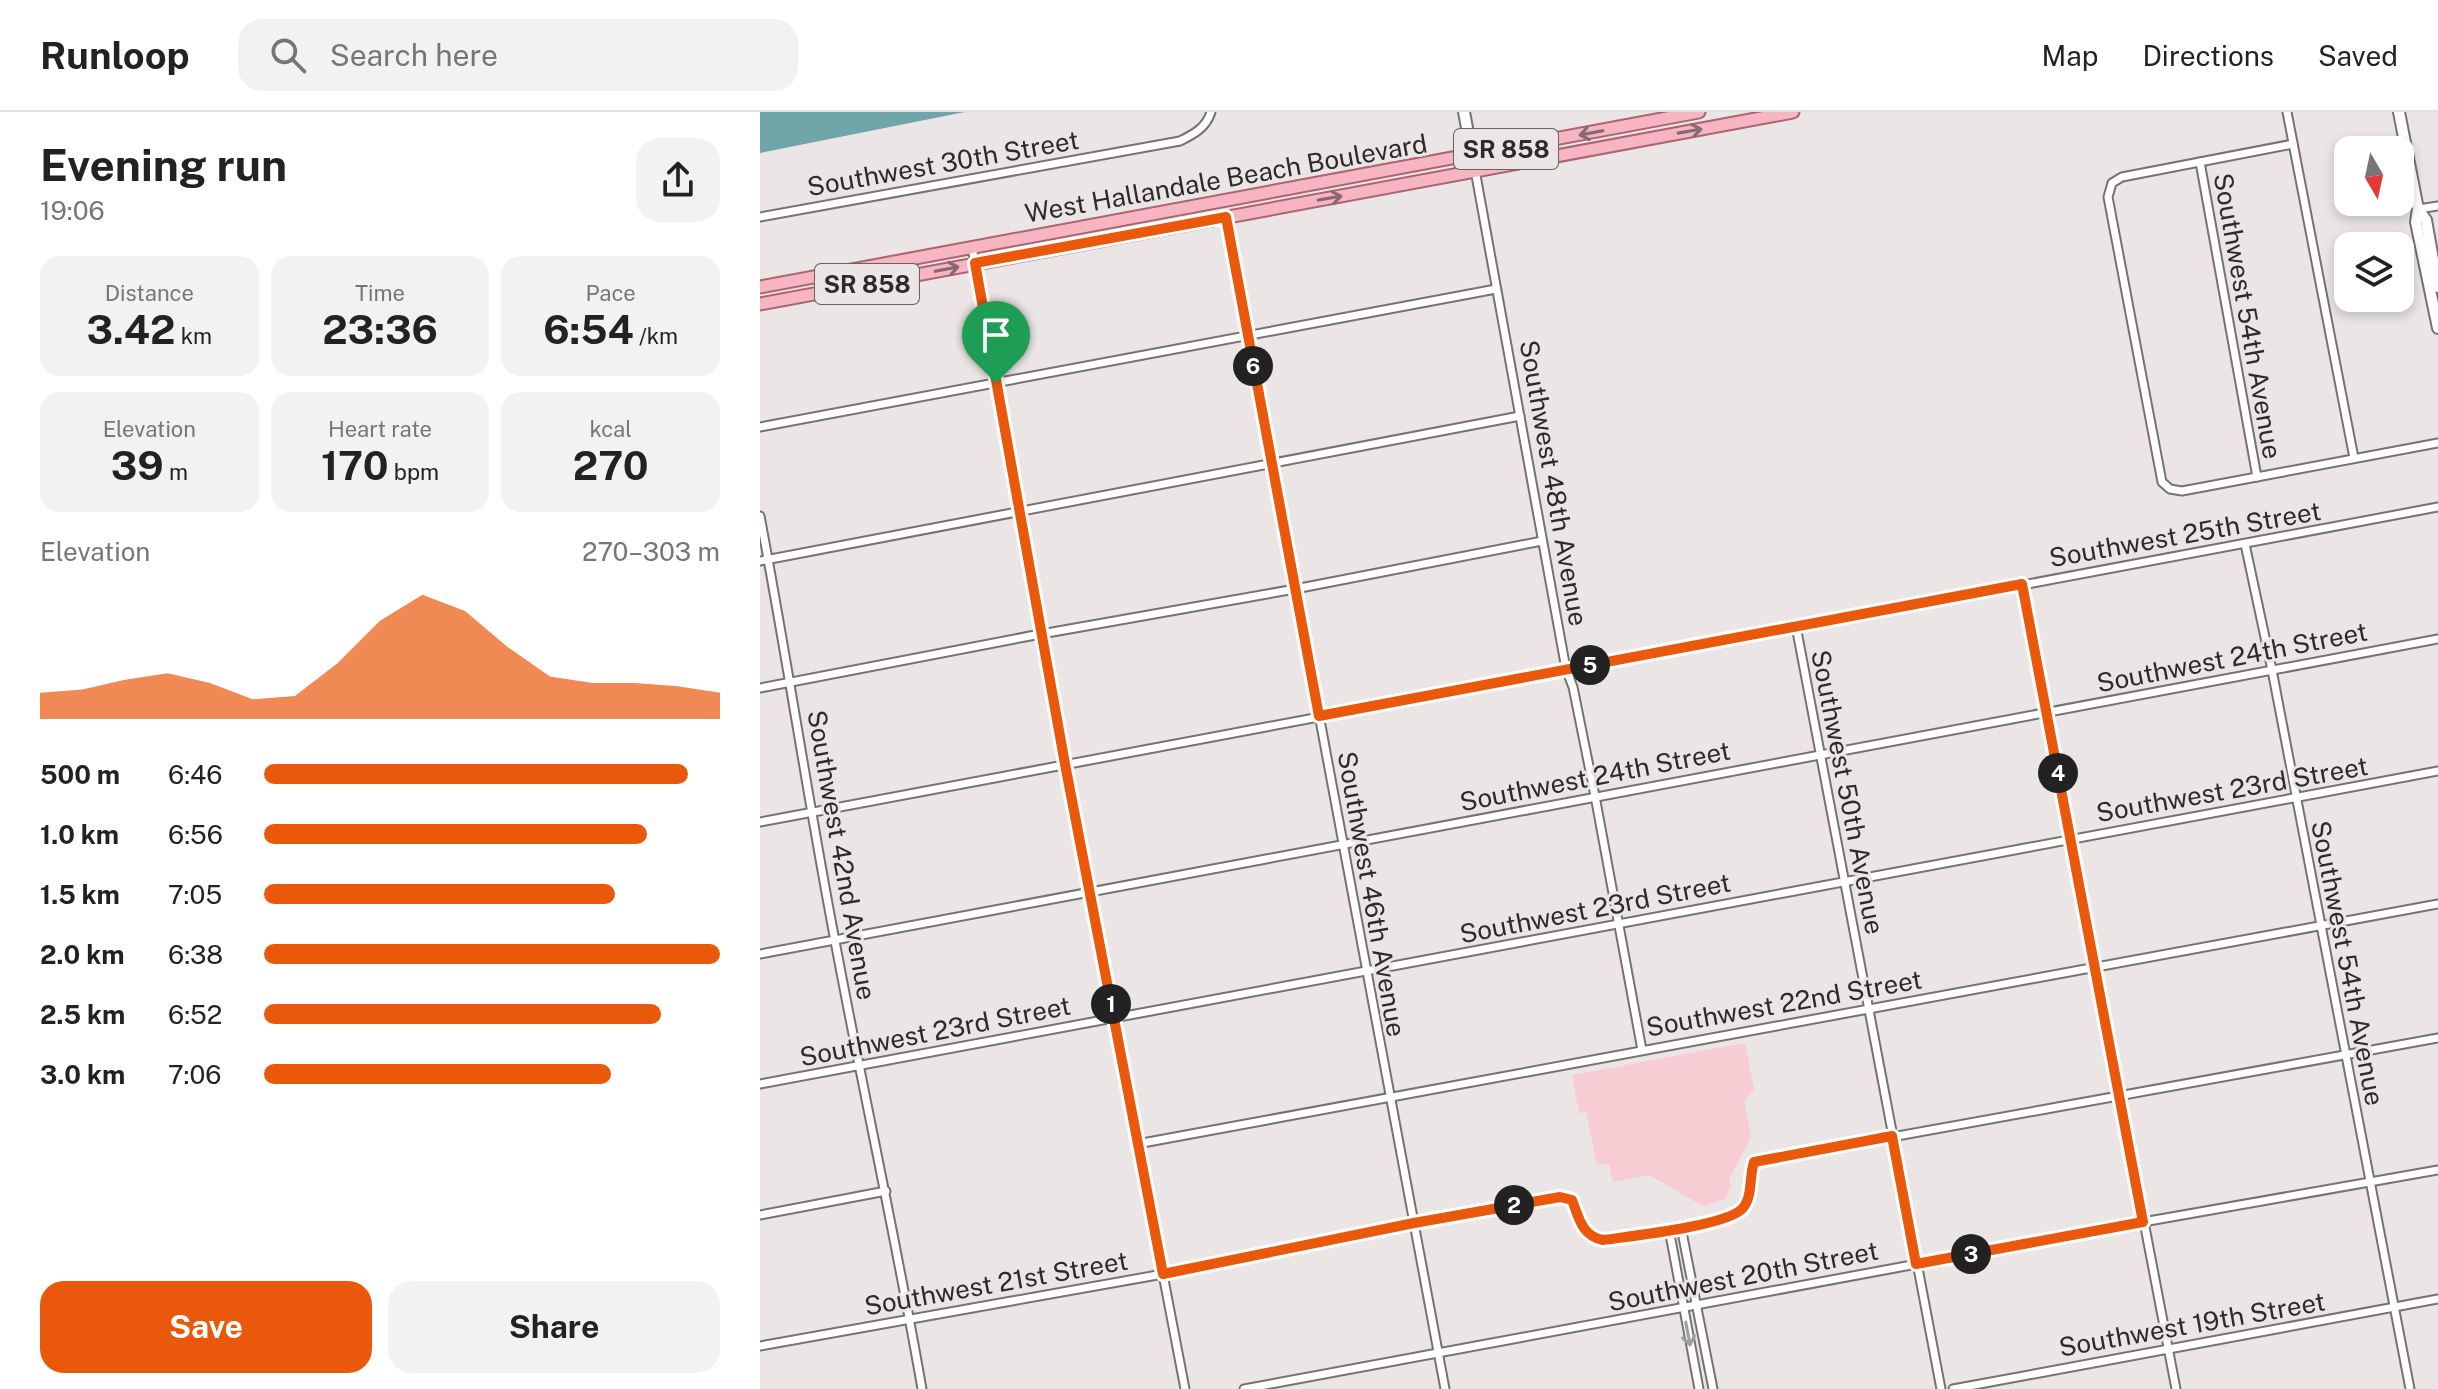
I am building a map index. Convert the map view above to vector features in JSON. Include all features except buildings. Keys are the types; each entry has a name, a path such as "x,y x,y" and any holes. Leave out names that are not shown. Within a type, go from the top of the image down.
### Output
{"main road":[{"name":"West Hallandale Beach Boulevard","path":"761,287 1699,112"},
{"name":"West Hallandale Beach Boulevard","path":"760,304 1790,112"},
{"path":"1226,217 1243,204 1300,193 1317,183"},
{"path":"1143,232 1155,223 1209,213 1220,201"}],"street":[{"name":"Southwest 30th Street","path":"760,217 1180,141 1205,125 1211,112"},
{"name":"Southwest 48th Avenue","path":"1464,112 1566,669 1573,687 1595,796 1642,1050"},
{"path":"2287,112 2354,458"},
{"path":"2399,112 2418,209 2416,222 2438,328"},
{"path":"2293,144 2122,177 2112,183 2108,197 2162,482 2170,489 2182,491 2438,443"},
{"name":"Southwest 54th Avenue","path":"2200,162 2257,477"},
{"path":"2418,209 2438,206"},
{"path":"2418,209 2426,220 2438,287"},
{"name":"Southwest 46th Avenue","path":"1226,217 1445,1389"},
{"path":"972,247 1065,764 1185,1389"},
{"path":"760,427 1496,289"},
{"path":"764,560 1520,416"},
{"name":"Southwest 25th Street","path":"760,822 2438,507"},
{"name":"Southwest 42nd Avenue","path":"760,516 764,560 791,682 834,940 886,1191 922,1389"},
{"path":"760,688 1542,541"},
{"name":"Southwest 54th Avenue","path":"2245,544 2322,925 2410,1389"},
{"path":"2022,584 2176,1389"},
{"name":"Southwest 50th Avenue","path":"1796,626 1941,1389"},
{"name":"Southwest 24th Street","path":"760,954 2438,639"},
{"name":"Southwest 23rd Street","path":"760,1084 2438,771"},
{"name":"Southwest 22nd Street","path":"1137,1144 2438,904"},
{"path":"1699,1389 1669,1229 1727,1218 1742,1209 1748,1198 1754,1162 2438,1038"},
{"name":"Southwest 20th Street","path":"1244,1389 2438,1170"},
{"path":"760,1215 886,1191"},
{"name":"Southwest 21st Street","path":"760,1346 1163,1274 1560,1197 1572,1200 1585,1231 1593,1238 1603,1240 1669,1229"},
{"path":"1681,1227 1713,1389"},
{"name":"Southwest 19th Street","path":"1953,1389 2438,1299"}],"shaded area":[{"path":"1745,1043 1754,1089 1744,1101 1751,1137 1729,1179 1731,1185 1725,1199 1703,1206 1649,1175 1613,1182 1609,1164 1597,1165 1586,1112 1579,1113 1572,1075"}],"water":[{"path":"760,112 965,112 760,153"}],"route":[{"path":"1226,217 1319,716 2022,584 2143,1222 1916,1264 1892,1136 1754,1162 1748,1198 1742,1209 1727,1218 1681,1227 1603,1240 1593,1238 1585,1231 1572,1200 1560,1197 1163,1274 996,383 975,263 1226,217"}]}
